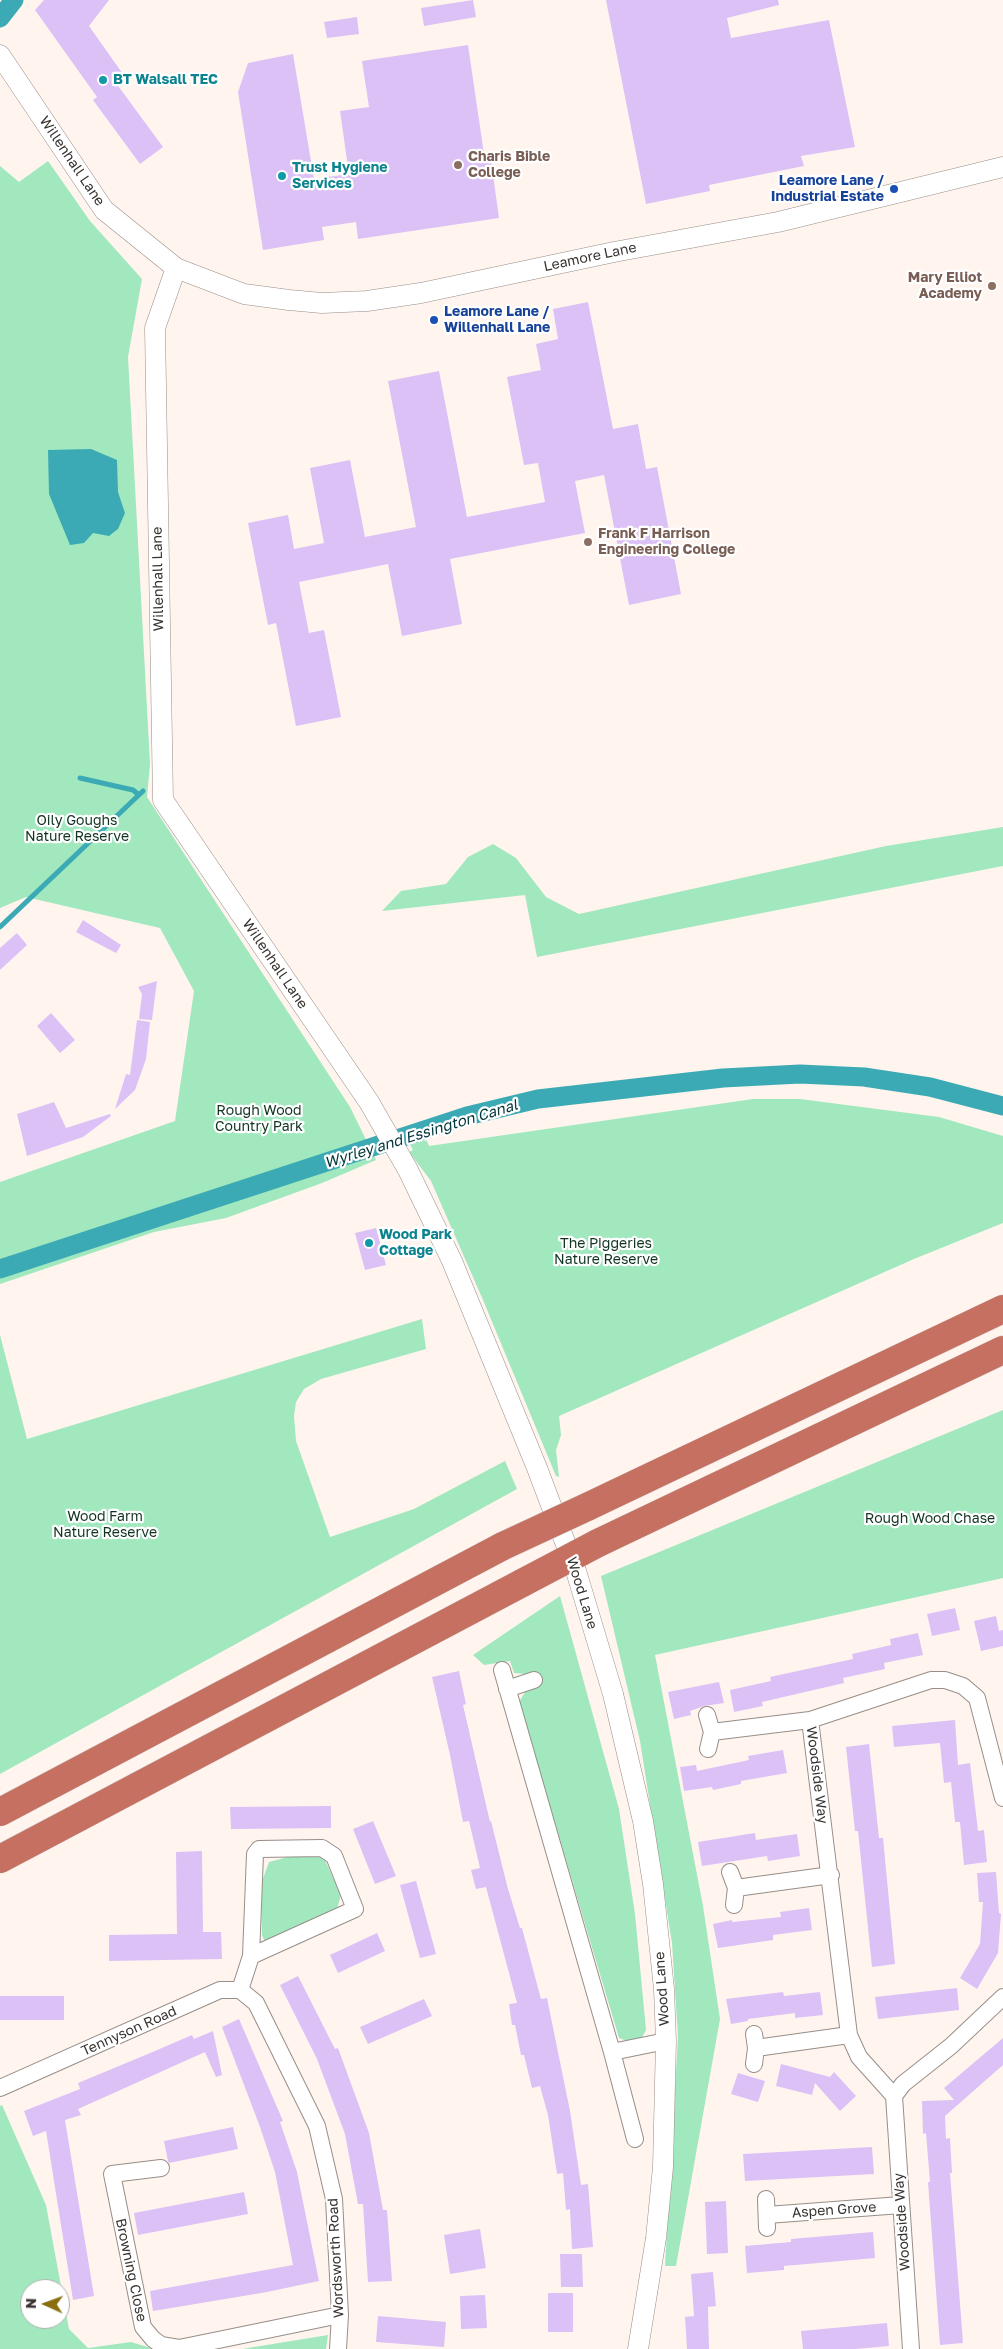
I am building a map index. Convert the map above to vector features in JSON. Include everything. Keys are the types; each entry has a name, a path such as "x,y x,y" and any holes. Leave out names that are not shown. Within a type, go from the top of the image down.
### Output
{"highway":[{"path":"0,1812 503,1546 1003,1309"},
{"path":"0,1859 598,1542 1003,1350"}],"street":[{"name":"Willenhall Lane","path":"0,55 104,210 176,268 155,328 162,800 371,1108 408,1170"},
{"name":"Leamore Lane","path":"176,268 244,294 322,303 367,301 420,293 614,252 778,222 1003,168"},
{"name":"Wood Lane","path":"408,1170 452,1261 537,1468 576,1571 613,1694 641,1812 653,1884 663,1980 666,2041 663,2167 656,2238 638,2349"},
{"path":"502,1670 612,2052 635,2139"},
{"path":"507,1689 534,1680"},
{"name":"Woodside Way","path":"911,2349 894,2096 859,2057 850,2035 810,1720 932,1680 945,1680 963,1686 978,1698 1003,1798"},
{"path":"707,1716 712,1732 708,1749"},
{"path":"712,1732 810,1720"},
{"path":"240,1990 251,1956 255,1854 259,1849 322,1848 334,1856 355,1909 251,1956"},
{"path":"730,1872 736,1888 734,1905"},
{"path":"736,1888 831,1875"},
{"name":"Tennyson Road","path":"0,2088 220,1990 240,1990"},
{"name":"Wordsworth Road","path":"240,1990 256,2003 317,2126 334,2199 340,2315 338,2349"},
{"path":"894,2096 903,2084 951,2046 1003,1996"},
{"path":"754,2049 850,2035"},
{"name":"Wood Lane","path":"612,2052 666,2041"},
{"name":"Browning Close","path":"161,2168 112,2174 143,2327 153,2339 161,2344 179,2348 340,2315"},
{"name":"Aspen Grove","path":"767,2214 901,2205"}],"green space":[{"name":"Rough Wood Country Park","path":"48,161 90,221 142,279 128,357 150,764 147,797 350,1107 376,1160 322,1183 226,1218 154,1232 0,1284 0,1182 175,1121 194,991 160,928 26,897 0,908 0,166 19,182"},
{"path":"1003,827 1003,866 537,957 525,895 382,911 401,891 446,884 468,857 493,844 516,858 546,897 579,914 886,846"},
{"name":"The Piggeries Nature Reserve","path":"753,1099 800,1099 939,1117 1003,1136 1003,1223 914,1259 559,1416 561,1435 556,1450 559,1477 556,1476 431,1181 409,1152 413,1150 407,1139 427,1141 429,1146"},
{"name":"Wood Farm Nature Reserve","path":"422,1319 426,1349 321,1379 304,1389 296,1402 294,1416 296,1441 330,1537 414,1509 505,1461 517,1489 0,1774 0,1335 27,1439"},
{"name":"Rough Wood Chase","path":"1003,1410 1003,1578 655,1655 703,1906 720,2019 676,2266 665,2266 678,2037 672,1943 640,1741 601,1576"},
{"path":"560,1596 619,1809 635,1914 646,2030 641,2039 630,2042 619,2038 519,1702 525,1692 535,1687 535,1675 514,1673 510,1661 484,1665 473,1655"},
{"path":"299,1854 324,1858 341,1895 337,1909 266,1944 262,1935 261,1884 269,1862"},
{"path":"2,2105 46,2205 60,2279 20,2279 20,2329 69,2329 88,2348 131,2342 154,2349 0,2349 0,2106"},
{"path":"328,2335 326,2349 242,2349"}],"water":[{"path":"91,449 117,460 118,492 125,513 118,529 109,536 93,533 84,543 70,545 49,494 48,450"}],"building":[{"name":"BT Walsall TEC","path":"44,0 109,0 89,26 125,77 116,83 163,147 140,164 93,100 97,97 35,10"},
{"path":"473,0 476,17 424,26 421,8"},
{"path":"606,0 778,0 779,5 727,18 731,38 829,20 855,147 801,156 804,166 709,185 710,191 646,204"},
{"path":"357,17 359,34 327,38 324,22"},
{"path":"468,45 484,154 490,153 499,218 358,239 356,222 322,227 324,240 263,250 238,92 248,63 293,54 314,179 349,174 340,111 369,107 362,61"},
{"path":"588,302 613,429 638,424 646,469 657,467 681,594 629,605 604,475 575,481 585,533 450,559 462,624 402,636 388,564 299,582 309,633 324,630 341,717 296,726 276,623 268,625 248,523 288,515 294,549 324,543 310,468 350,460 365,537 416,527 388,381 439,371 467,517 545,502 538,463 524,465 507,377 541,370 536,344 558,339 553,309"},
{"path":"83,920 121,945 116,953 76,932"},
{"path":"17,933 27,945 0,970 0,948"},
{"path":"157,981 152,1020 139,1019 142,994 138,987"},
{"path":"51,1013 75,1040 60,1053 37,1026"},
{"path":"137,1020 150,1022 146,1059 135,1090 115,1109 126,1074 130,1075"},
{"path":"54,1102 66,1128 110,1114 111,1116 83,1137 27,1156 17,1114"},
{"name":"Wood Park Cottage","path":"376,1228 386,1265 365,1270 355,1233"},
{"path":"955,1608 960,1630 932,1636 927,1614"},
{"path":"996,1616 999,1631 1003,1630 1003,1646 981,1651 974,1621"},
{"path":"918,1633 923,1655 884,1663 885,1669 843,1678 844,1683 762,1702 763,1706 734,1712 730,1690 771,1681 770,1677 853,1659 852,1654 891,1645 890,1639"},
{"path":"459,1671 466,1704 463,1705 490,1822 508,1889 520,1928 522,1928 541,1999 547,1998 570,2111 581,2185 588,2184 593,2247 572,2249 570,2209 566,2210 563,2173 557,2174 548,2115 540,2086 532,2088 524,2055 521,2055 515,2025 512,2025 509,2004 517,2003 486,1887 476,1889 471,1870 480,1868 469,1821 463,1822 432,1677"},
{"path":"719,1682 724,1703 704,1706 690,1711 691,1715 674,1719 668,1692"},
{"path":"955,1720 958,1765 970,1763 978,1831 984,1830 987,1862 964,1865 960,1822 955,1822 951,1782 944,1783 940,1743 894,1747 892,1726"},
{"path":"869,1744 879,1838 883,1838 895,1964 872,1967 858,1831 855,1831 846,1747"},
{"path":"783,1750 787,1773 741,1781 741,1784 713,1790 712,1787 684,1791 680,1767 696,1765 697,1771 749,1760 748,1756"},
{"path":"331,1806 331,1828 231,1829 230,1807"},
{"path":"373,1821 396,1876 375,1884 353,1829"},
{"path":"755,1833 756,1840 797,1834 800,1856 768,1861 767,1856 702,1866 698,1842"},
{"path":"202,1851 203,1932 221,1932 222,1959 109,1961 109,1935 177,1934 176,1852"},
{"path":"996,1872 999,1913 1001,1914 998,1953 977,1989 960,1978 980,1944 983,1902 979,1902 977,1873"},
{"path":"416,1881 436,1954 420,1958 400,1885"},
{"path":"809,1908 812,1930 773,1935 773,1940 718,1948 713,1924 732,1920 732,1922 781,1917 780,1912"},
{"path":"377,1933 385,1951 338,1973 330,1955"},
{"path":"298,1976 335,2049 338,2048 369,2133 383,2210 387,2210 392,2281 368,2282 363,2204 358,2204 345,2134 317,2059 280,1985"},
{"path":"957,1988 959,2010 878,2019 875,1997"},
{"path":"783,1992 784,1996 820,1992 823,2015 795,2018 795,2013 748,2019 748,2021 731,2024 726,1999"},
{"path":"0,1996 64,1996 64,2020 0,2020"},
{"path":"424,1999 432,2016 368,2044 360,2027"},
{"path":"239,2019 283,2121 280,2122 297,2172 319,2281 267,2292 153,2311 150,2291 293,2265 275,2172 222,2027"},
{"path":"213,2031 222,2075 216,2077 205,2052 78,2109 81,2115 65,2120 94,2296 73,2300 46,2131 33,2136 24,2111 80,2089 78,2083 192,2035 194,2039"},
{"path":"1003,2038 1003,2065 945,2116 946,2139 950,2138 952,2173 950,2173 963,2343 940,2345 928,2182 930,2182 926,2133 923,2134 922,2101 954,2100 944,2088"},
{"path":"781,2064 830,2077 834,2072 856,2096 840,2111 815,2083 812,2095 776,2086"},
{"path":"738,2073 765,2081 758,2102 731,2094"},
{"path":"233,2127 238,2149 169,2163 164,2141"},
{"path":"872,2147 874,2174 745,2181 743,2154"},
{"path":"244,2192 248,2214 138,2235 134,2213"},
{"path":"726,2201 728,2253 707,2254 705,2202"},
{"path":"480,2229 486,2268 450,2274 444,2235"},
{"path":"873,2232 875,2258 784,2266 784,2270 747,2273 745,2246 791,2242 791,2239"},
{"path":"560,2254 582,2254 583,2287 561,2287"},
{"path":"713,2272 716,2306 708,2307 709,2349 687,2349 685,2317 694,2316 691,2274"},
{"path":"548,2293 573,2293 573,2332 548,2332"},
{"path":"485,2295 487,2328 461,2329 460,2296"},
{"path":"378,2316 446,2322 444,2347 376,2342"},
{"path":"887,2323 889,2346 855,2349 803,2349 801,2331"}],"waterway":[{"name":"Wyrley and Essington Canal","path":"0,18 14,0"},
{"path":"80,778 133,790 139,795"},
{"path":"0,927 143,791"},
{"name":"Wyrley and Essington Canal","path":"0,1269 467,1116 538,1099 723,1078 800,1074 864,1077 930,1087 1003,1106"}],"place":[{"name":"BT Walsall TEC","path":"103,80"},
{"name":"Charis Bible College","path":"458,165"},
{"name":"Trust Hygiene Services","path":"282,176"},
{"name":"Leamore Lane / Industrial Estate","path":"894,189"},
{"name":"Mary Elliot Academy","path":"992,286"},
{"name":"Leamore Lane / Willenhall Lane","path":"434,320"},
{"name":"Frank F Harrison Engineering College","path":"588,542"},
{"name":"Wood Park Cottage","path":"369,1243"}],"park label":[{"name":"Oily Goughs Nature Reserve","path":"77,830"}]}
